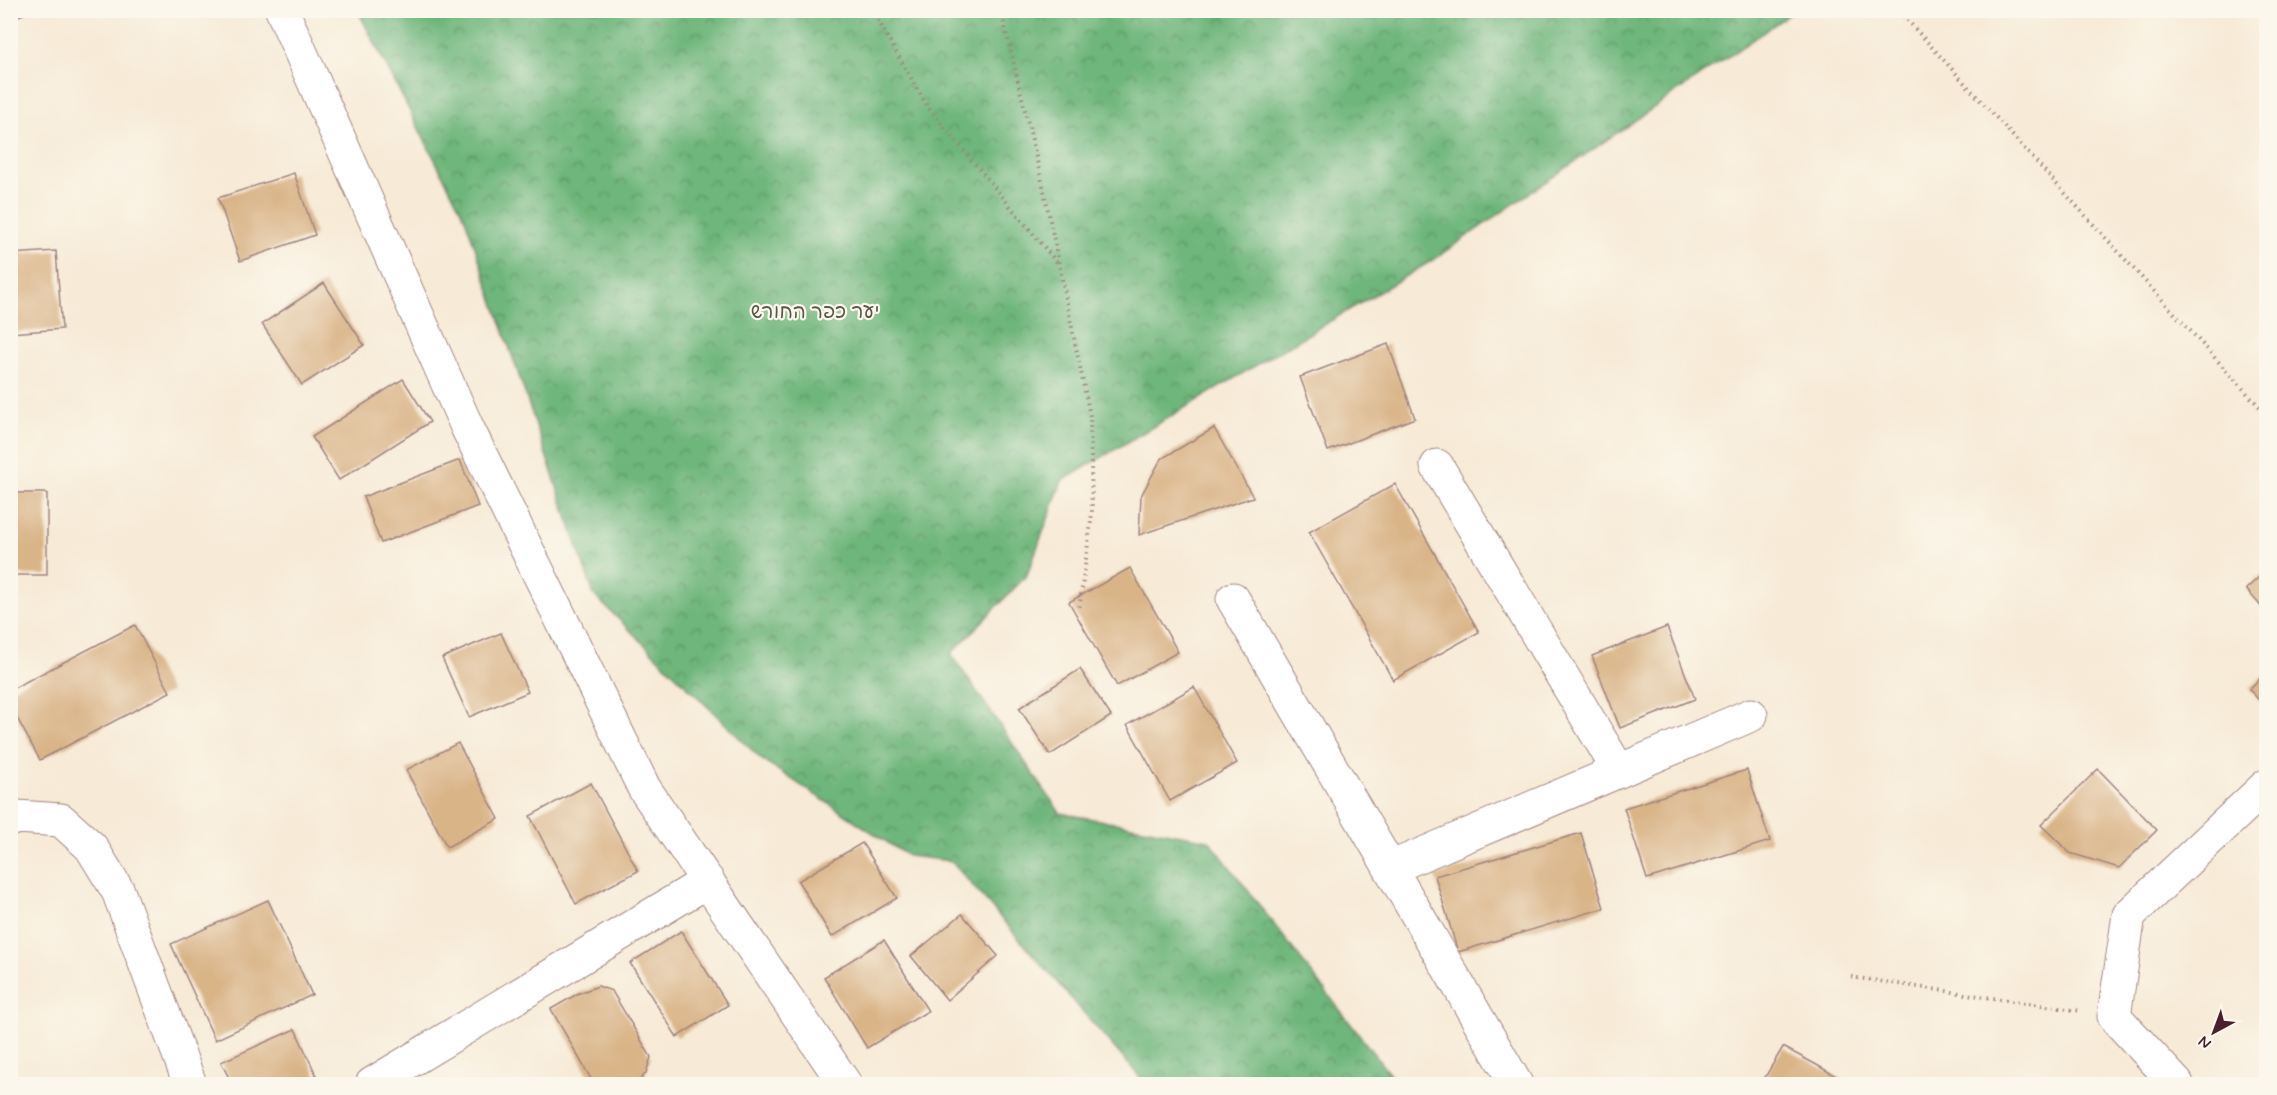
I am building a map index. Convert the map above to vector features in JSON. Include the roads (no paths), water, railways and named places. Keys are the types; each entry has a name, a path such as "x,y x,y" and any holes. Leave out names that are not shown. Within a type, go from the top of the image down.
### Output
{"street":[{"path":"282,10 472,438 644,788 845,1084"},
{"path":"1437,466 1619,771"},
{"path":"1233,599 1516,1084"},
{"path":"1390,868 1750,715"},
{"path":"2177,1084 2114,1016 2129,915 2266,786"},
{"path":"10,820 17,817 62,820 91,847 117,891 190,1084"},
{"path":"372,1084 708,881"}],"waterway":[{"path":"10,381 12,506"}],"park label":[{"name":"יער כפר החורש","path":"815,311"}]}
